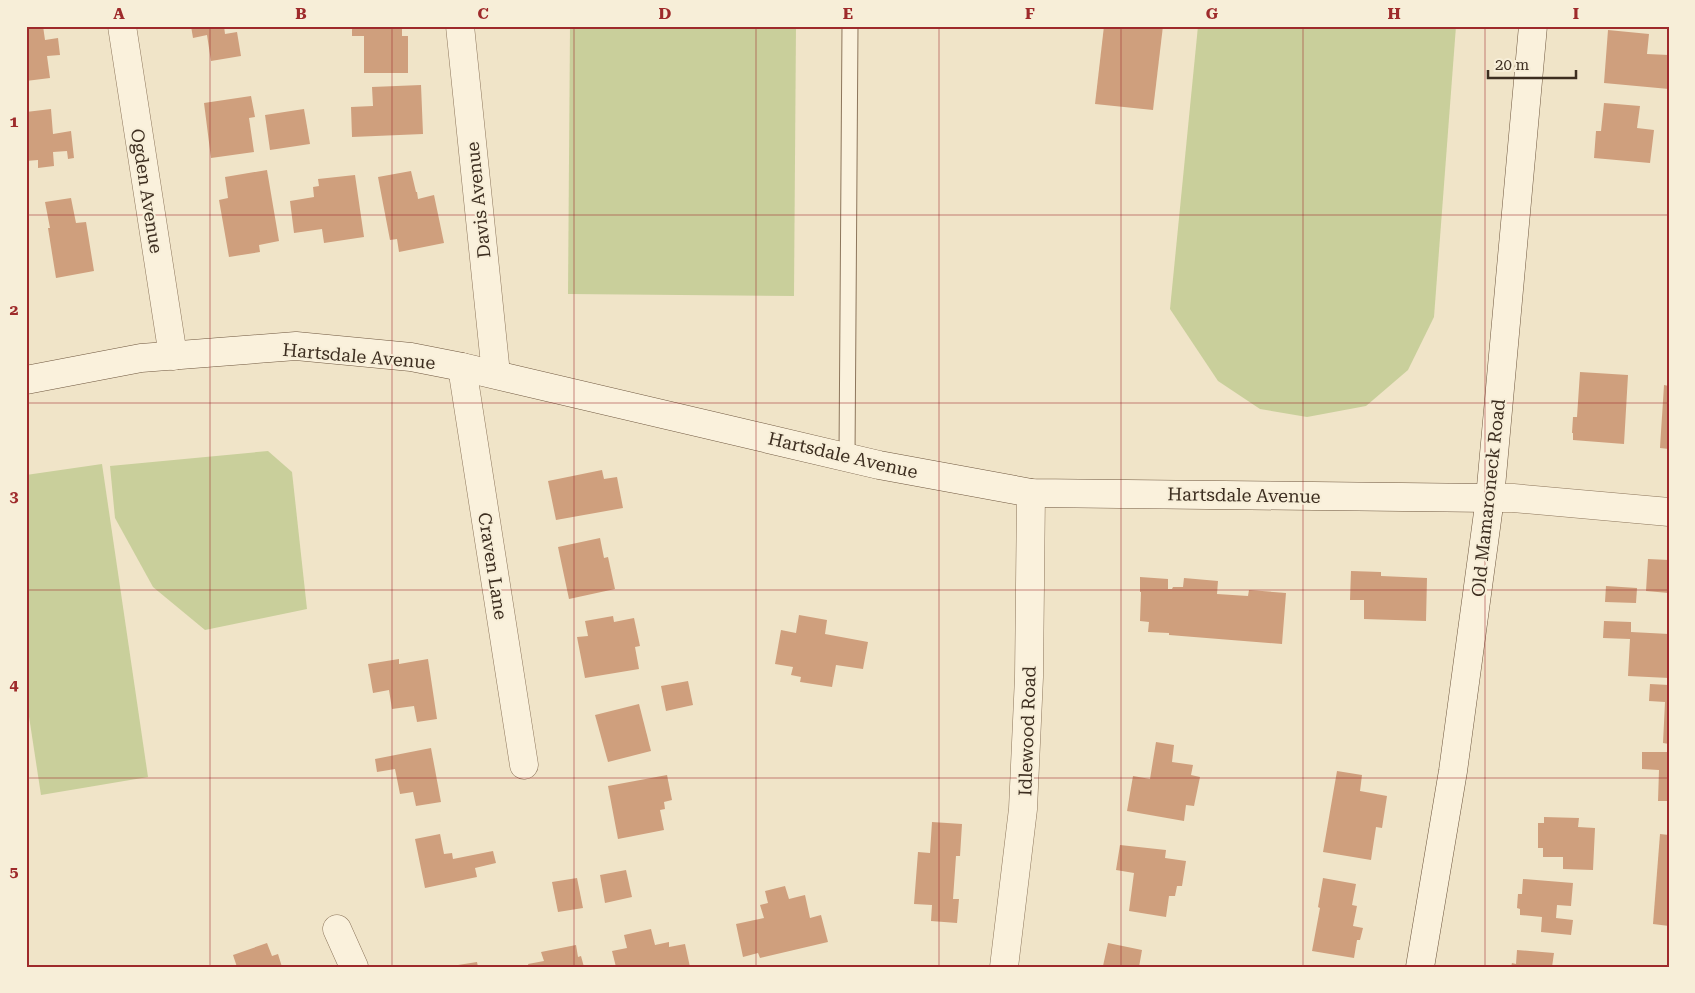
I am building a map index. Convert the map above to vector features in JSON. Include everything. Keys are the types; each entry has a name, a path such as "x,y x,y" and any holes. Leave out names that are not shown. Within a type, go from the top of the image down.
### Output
{"street":[{"name":"Ogden Avenue","path":"122,26 173,356"},
{"name":"Davis Avenue","path":"460,26 496,374"},
{"name":"Old Mamaroneck Road","path":"1420,967 1453,770 1490,498 1533,26"},
{"name":"Hartsdale Avenue","path":"26,380 141,358 296,346 411,357 462,367 880,465 1031,493 1513,498 1669,512"},
{"name":"Craven Lane","path":"462,367 524,765"},
{"name":"Idlewood Road","path":"1004,967 1023,809 1029,677 1031,493"},
{"path":"337,929 354,967"}],"lane":[{"path":"847,457 850,26"}],"green space":[{"path":"570,26 796,26 794,296 568,294"},
{"path":"1198,26 1456,26 1434,317 1408,370 1366,406 1307,417 1260,409 1218,381 1170,309"},
{"path":"268,451 292,472 307,609 205,630 153,587 115,518 110,466"},
{"path":"102,464 148,777 41,795 26,697 26,475"}],"building":[{"path":"43,26 45,40 58,38 60,55 47,56 50,78 26,81 26,28"},
{"path":"191,26 224,26 225,34 237,32 241,56 211,61 207,35 193,38"},
{"path":"352,26 402,26 402,36 408,36 408,73 364,73 364,36 352,36"},
{"path":"1104,26 1163,26 1153,110 1095,104"},
{"path":"1608,30 1649,34 1647,54 1669,55 1669,89 1604,83"},
{"path":"421,85 423,134 352,137 351,107 373,106 372,87"},
{"path":"251,96 255,117 249,118 254,152 211,158 204,103"},
{"path":"1604,103 1640,106 1637,128 1654,130 1650,163 1594,158 1596,131 1601,131"},
{"path":"51,109 53,134 71,131 74,158 68,159 67,151 53,152 54,166 38,168 38,160 26,161 26,112"},
{"path":"304,109 310,144 270,150 265,115"},
{"path":"267,170 279,241 259,245 260,252 229,257 219,200 228,198 225,177"},
{"path":"411,171 418,199 434,195 444,243 399,252 397,239 390,240 378,177"},
{"path":"355,175 364,237 324,243 322,229 294,233 290,201 314,197 313,187 319,186 318,179"},
{"path":"71,198 76,223 86,222 94,271 56,278 45,202"},
{"path":"1580,372 1628,375 1624,444 1573,440 1573,417 1577,417"},
{"path":"1664,385 1669,386 1669,449 1660,448"},
{"path":"602,470 604,479 617,477 623,508 556,520 548,481"},
{"path":"600,538 604,558 608,557 615,589 569,599 558,547"},
{"path":"1648,559 1669,560 1669,593 1646,591"},
{"path":"1351,571 1381,572 1381,576 1427,578 1426,621 1364,619 1364,600 1350,600"},
{"path":"1140,577 1168,579 1168,589 1183,587 1184,578 1218,581 1217,594 1248,596 1249,590 1286,593 1282,644 1148,632 1149,622 1140,621"},
{"path":"1606,586 1637,588 1636,603 1605,602"},
{"path":"799,615 827,620 825,634 868,642 863,669 836,665 832,687 800,682 801,677 791,675 793,667 775,664 781,630 796,633"},
{"path":"613,616 614,622 634,618 640,646 635,647 639,669 585,678 577,637 588,636 585,621"},
{"path":"1604,621 1631,622 1631,632 1669,634 1669,678 1628,676 1630,639 1603,638"},
{"path":"399,659 399,664 428,659 437,719 417,722 414,706 392,709 389,690 373,693 368,664"},
{"path":"688,681 693,705 666,711 661,686"},
{"path":"1650,684 1669,685 1669,744 1663,743 1665,702 1649,701"},
{"path":"639,704 651,751 608,762 595,715"},
{"path":"1156,742 1174,745 1172,762 1193,765 1191,775 1200,777 1194,806 1186,805 1184,821 1127,811 1133,776 1150,779"},
{"path":"431,748 441,802 416,806 413,792 400,794 395,769 377,772 375,759"},
{"path":"1642,752 1669,752 1669,801 1658,801 1659,770 1642,769"},
{"path":"1337,771 1362,775 1360,791 1387,796 1382,828 1376,827 1371,860 1323,852"},
{"path":"667,775 672,800 664,802 665,809 660,810 664,830 618,839 608,786"},
{"path":"1544,817 1579,818 1578,827 1595,828 1593,870 1563,869 1563,857 1543,857 1543,848 1538,848 1538,823 1544,823"},
{"path":"932,822 962,824 960,856 956,856 953,899 959,899 957,923 931,921 932,905 914,904 918,852 930,853"},
{"path":"440,834 444,854 452,853 453,859 493,851 496,863 475,868 477,877 425,888 415,839"},
{"path":"1660,834 1669,835 1669,926 1653,924"},
{"path":"1120,845 1166,850 1165,858 1186,861 1182,886 1177,886 1175,896 1169,896 1166,917 1129,911 1134,873 1116,870"},
{"path":"626,870 632,897 605,903 600,875"},
{"path":"577,878 583,908 558,912 552,882"},
{"path":"1323,878 1356,884 1352,905 1357,906 1353,926 1363,928 1360,940 1357,940 1354,958 1312,951 1320,908 1318,907"},
{"path":"1523,879 1573,883 1571,906 1557,905 1556,918 1573,920 1571,935 1541,932 1542,917 1520,915 1520,909 1517,908 1518,894 1522,894"},
{"path":"785,886 789,899 805,895 810,918 821,915 828,942 760,958 758,953 743,957 736,924 764,918 760,905 768,903 765,891"},
{"path":"651,929 655,945 669,942 669,947 685,944 690,967 616,967 612,951 627,948 624,935"},
{"path":"267,943 272,956 278,954 282,967 237,967 233,955"},
{"path":"1108,943 1142,950 1139,967 1098,967 1098,965 1103,966"},
{"path":"576,945 578,957 581,956 584,967 529,967 528,964 544,961 541,952"},
{"path":"1517,950 1554,953 1552,967 1511,967 1512,963 1516,964"},
{"path":"477,962 478,967 459,967 458,965"}]}
